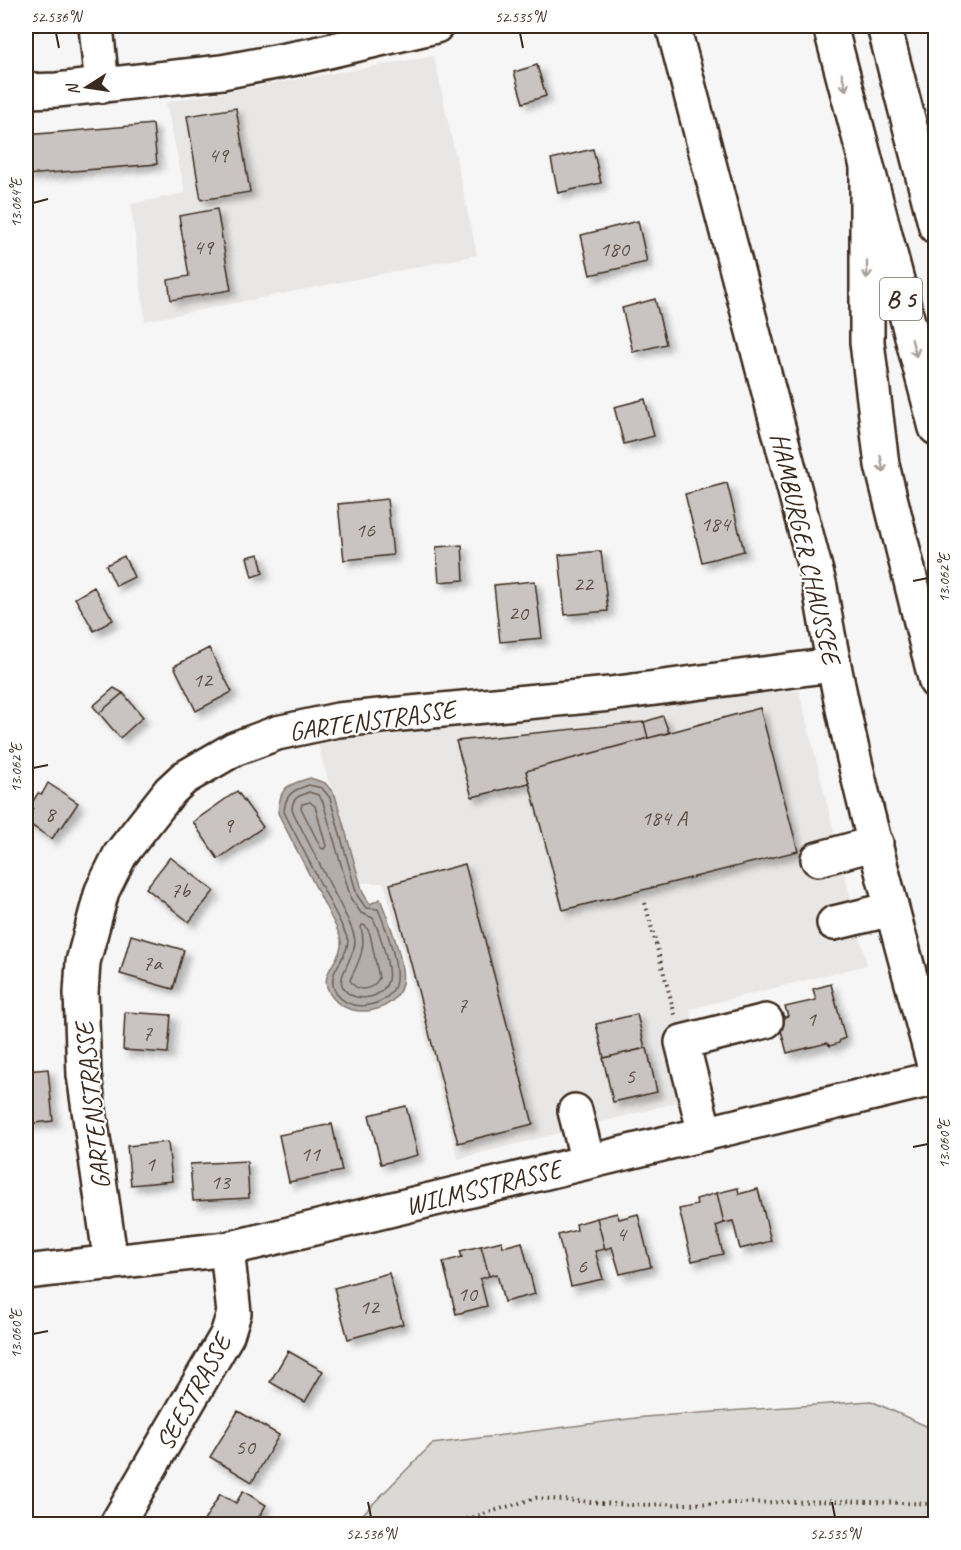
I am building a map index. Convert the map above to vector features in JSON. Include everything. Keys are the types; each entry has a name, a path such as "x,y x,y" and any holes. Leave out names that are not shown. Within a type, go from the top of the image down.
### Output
{"main road":[{"path":"96,26 102,86"},
{"path":"26,91 102,86 222,72 307,56 436,26"},
{"name":"HAMBURGER CHAUSSEE","path":"673,26 820,587 832,665 892,909 936,1072"},
{"name":"B 5","path":"830,26 936,428"},
{"path":"884,26 928,178 936,227"},
{"path":"867,170 867,342 882,465 936,682"},
{"name":"GARTENSTRASSE","path":"111,1263 84,1075 81,993 83,962 102,891 120,855 170,791 184,778 234,748 277,733 338,720 610,694 832,665"},
{"path":"818,859 876,843"},
{"path":"834,923 892,909"},
{"path":"705,1134 682,1042 766,1020"},
{"name":"WILMSSTRASSE","path":"26,1272 226,1249 936,1078"},
{"path":"575,1110 588,1162"},
{"name":"SEESTRASSE","path":"117,1524 227,1335 234,1313 226,1249"}],"path":[{"path":"645,903 682,1042"},
{"path":"456,1524 536,1498 631,1505 838,1501 936,1504"}],"shaded area":[{"path":"434,56 477,255 145,321 131,204 185,193 166,102"},
{"path":"799,690 867,965 690,1009 711,1094 458,1159 384,883 357,883 317,741"},
{"path":"871,1401 935,1430 935,1524 353,1524 432,1444 644,1417"}],"water":[{"path":"310,778 325,783 335,795 363,893 370,904 380,899 395,941 403,975 402,984 397,995 378,1009 354,1010 342,1006 333,998 327,987 326,981 339,952 341,938 278,813 280,797 286,788"}],"building":[{"path":"537,65 546,96 523,103 514,72"},
{"path":"236,108 250,192 201,200 187,116"},
{"path":"153,124 157,164 26,175 26,135"},
{"path":"593,149 601,183 558,193 551,159"},
{"path":"217,209 231,290 171,300 168,280 189,276 179,216"},
{"path":"638,221 647,262 590,275 581,235"},
{"path":"655,299 666,344 633,352 622,308"},
{"path":"645,399 654,436 624,444 614,407"},
{"path":"727,483 744,551 702,562 685,494"},
{"path":"387,499 393,555 344,560 338,504"},
{"path":"462,545 464,580 439,582 436,547"},
{"path":"601,551 608,611 565,615 559,555"},
{"path":"259,554 263,573 252,577 247,557"},
{"path":"124,556 134,577 116,586 106,565"},
{"path":"535,581 542,638 500,642 494,585"},
{"path":"94,587 113,620 94,631 75,598"},
{"path":"209,648 232,692 196,711 174,666"},
{"path":"114,688 123,693 99,713 93,706"},
{"path":"123,693 143,717 120,738 99,713"},
{"path":"760,708 798,851 563,910 526,771"},
{"path":"663,716 669,733 648,738 644,722"},
{"path":"644,722 648,738 526,771 529,783 472,797 456,741"},
{"path":"48,783 78,803 52,839 26,822 33,808 31,804 38,793 42,794"},
{"path":"237,791 263,827 218,859 193,822"},
{"path":"170,857 214,891 189,922 146,888"},
{"path":"465,864 533,1124 458,1143 390,884"},
{"path":"131,935 184,950 173,989 120,974"},
{"path":"831,984 845,1038 830,1046 827,1043 787,1053 778,1019 788,1016 785,1007 816,1000 813,989"},
{"path":"125,1012 171,1015 168,1053 123,1050"},
{"path":"637,1014 645,1048 604,1058 596,1024"},
{"path":"647,1048 657,1092 613,1102 603,1058"},
{"path":"48,1069 53,1121 26,1124 26,1071"},
{"path":"406,1106 418,1155 381,1164 369,1115"},
{"path":"332,1124 342,1171 289,1182 279,1135"},
{"path":"168,1142 172,1181 131,1185 127,1146"},
{"path":"247,1161 249,1198 193,1201 190,1164"},
{"path":"738,1188 739,1194 758,1189 771,1241 740,1249 733,1221 724,1223 717,1193"},
{"path":"717,1193 724,1223 716,1226 723,1254 692,1261 679,1209 697,1205 696,1199"},
{"path":"617,1213 619,1219 638,1214 651,1267 620,1274 612,1247 605,1249 597,1218"},
{"path":"597,1218 605,1249 595,1251 603,1279 571,1286 558,1235 577,1230 576,1224"},
{"path":"502,1241 503,1247 522,1242 535,1294 504,1302 497,1274 489,1276 481,1246"},
{"path":"481,1246 489,1276 480,1279 487,1306 456,1314 443,1262 462,1257 460,1251"},
{"path":"389,1273 403,1324 348,1339 334,1288"},
{"path":"288,1351 323,1371 305,1402 270,1382"},
{"path":"238,1411 279,1435 252,1482 210,1457"},
{"path":"243,1491 266,1505 255,1524 202,1524 220,1494 236,1503"}]}
